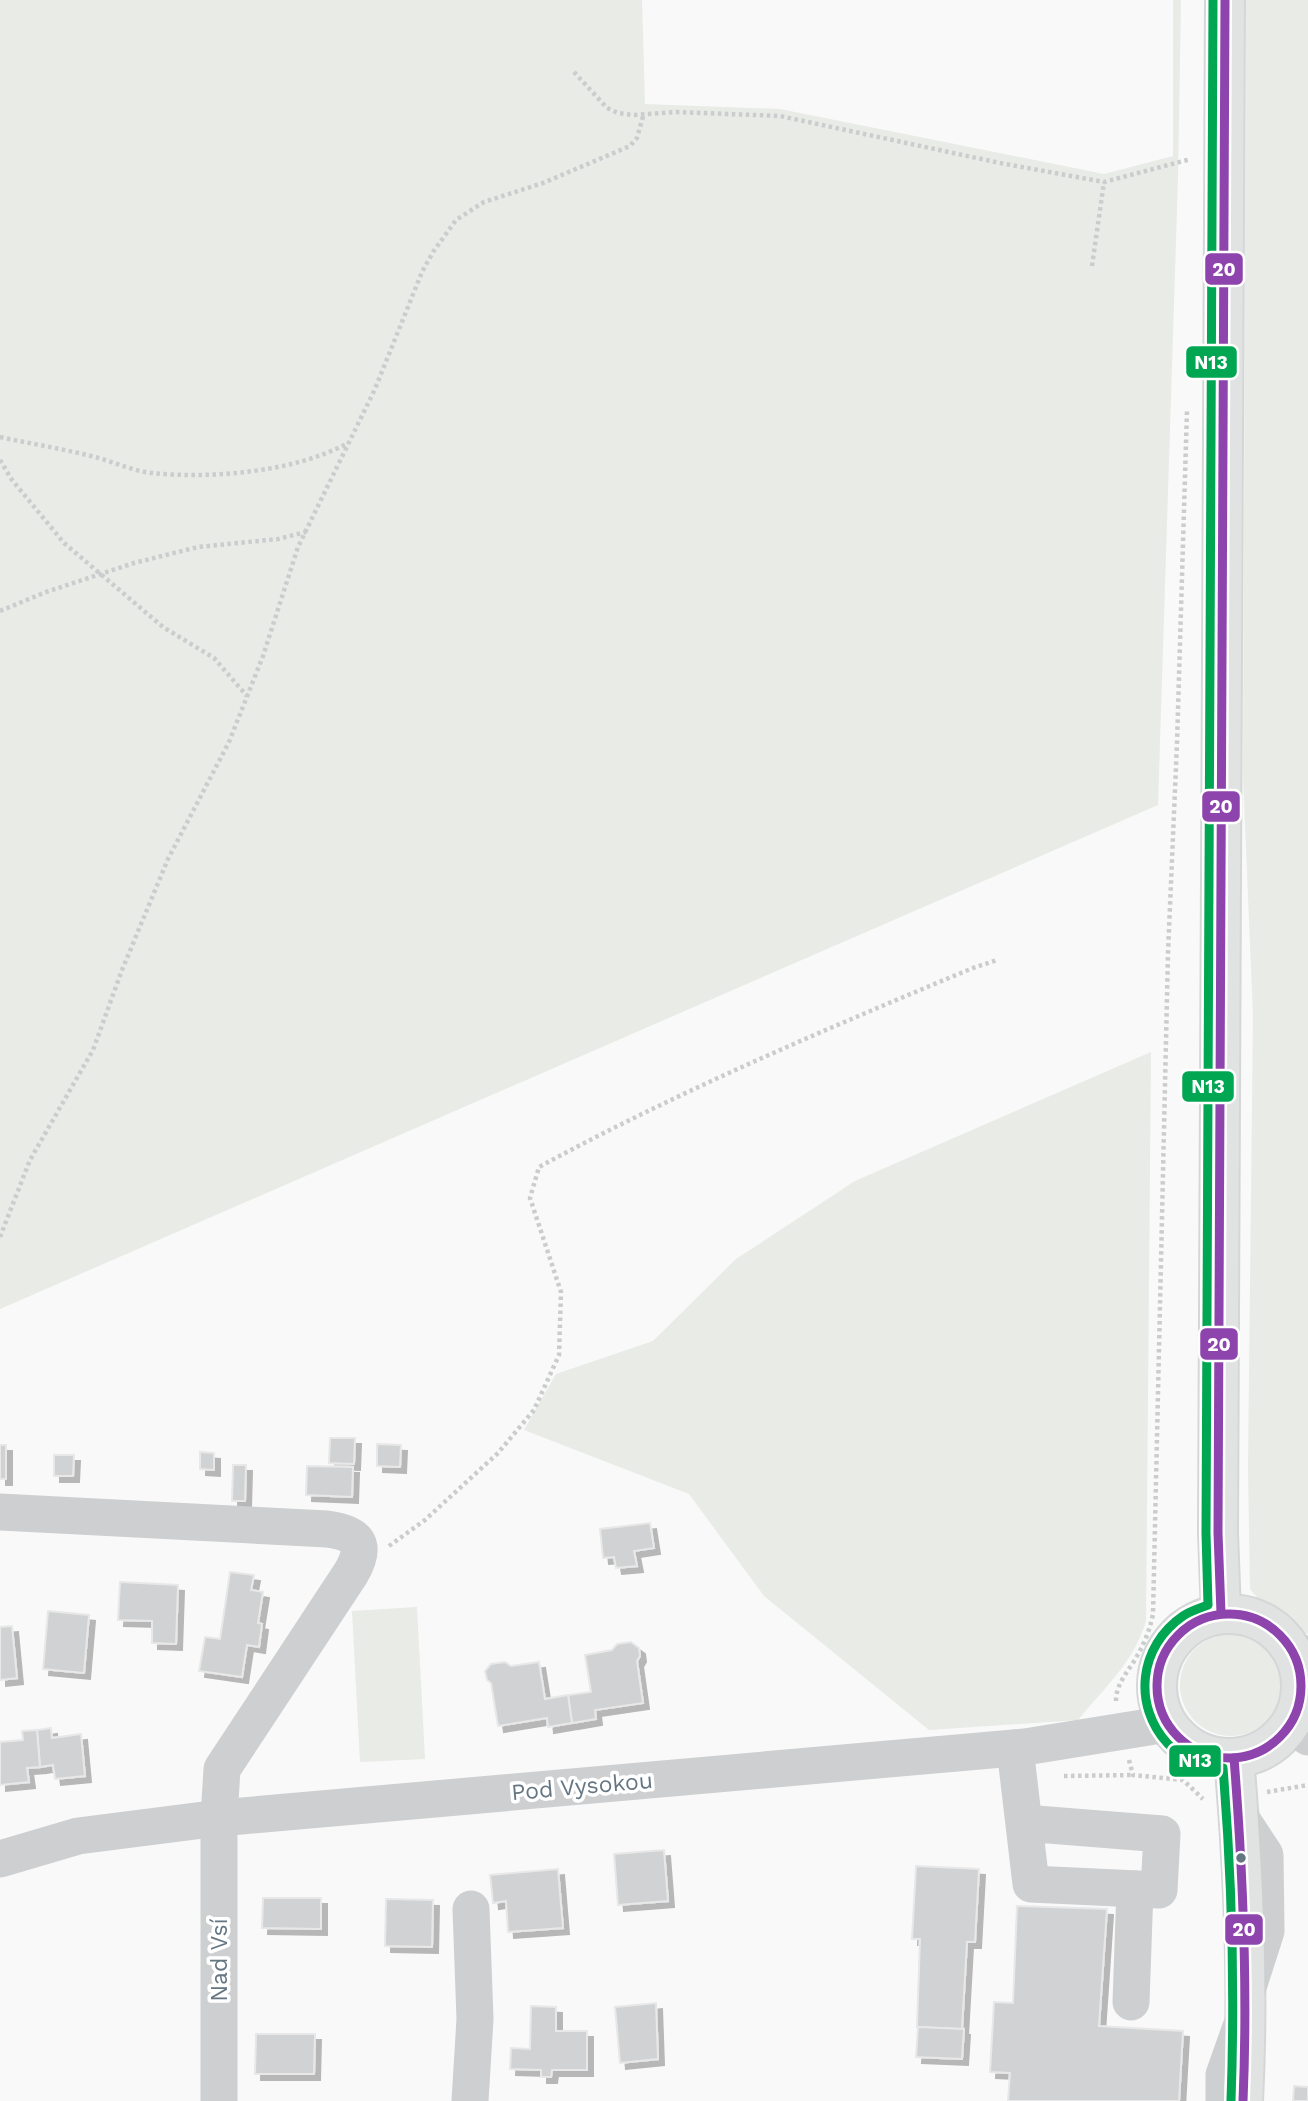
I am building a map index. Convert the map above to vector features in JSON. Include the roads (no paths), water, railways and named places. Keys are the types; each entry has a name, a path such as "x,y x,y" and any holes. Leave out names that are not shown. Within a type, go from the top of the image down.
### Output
{"main road":[{"path":"1222,1614 1218,1505 1226,0"},
{"path":"1222,1614 1252,1617 1266,1623 1302,1656 1298,1708 1300,1730 1261,1751 1234,1758 1203,1754 1176,1736 1167,1724 1156,1693 1157,1677 1168,1647 1178,1634 1191,1624 1205,1617 1222,1614"},
{"path":"1234,1758 1223,1812 1243,1869 1247,2000 1243,2101"}],"street":[{"name":"Nad Vsí","path":"0,1512 346,1531 359,1549 359,1558 351,1573 222,1769 219,1818 219,2101"},
{"name":"Pod Vysokou","path":"0,1859 78,1836 219,1818 1016,1762 1123,1731 1167,1724"},
{"path":"1016,1762 1031,1884 1159,1890 1163,1834 1024,1823"},
{"path":"1131,2002 1135,1889"},
{"path":"470,2101 475,2019 471,1909"},
{"path":"1224,2101 1224,2075 1247,2000"}]}
